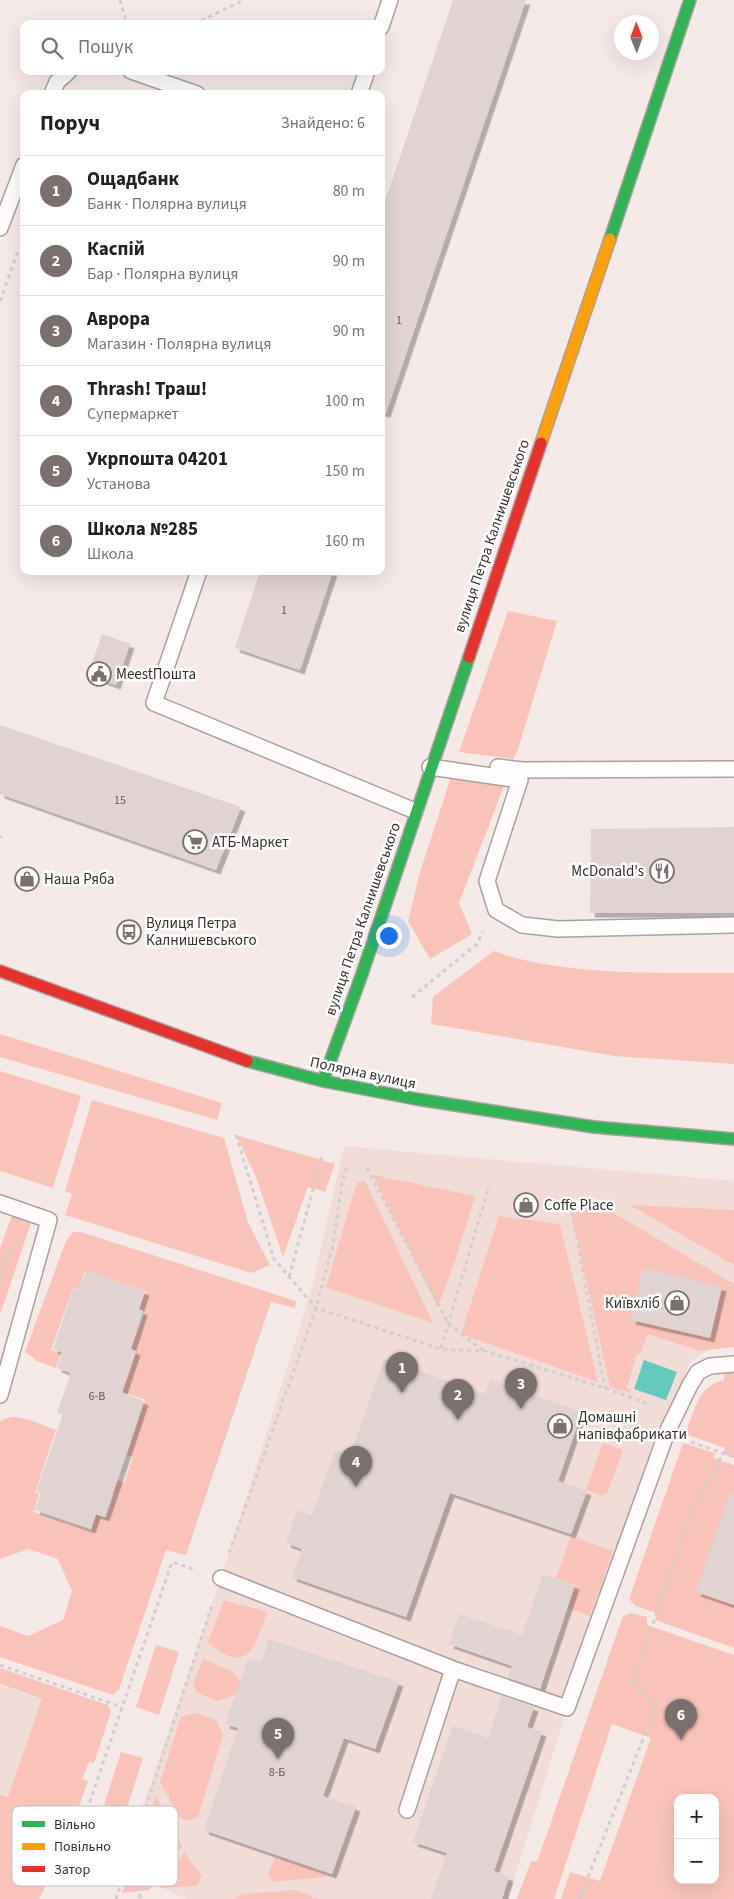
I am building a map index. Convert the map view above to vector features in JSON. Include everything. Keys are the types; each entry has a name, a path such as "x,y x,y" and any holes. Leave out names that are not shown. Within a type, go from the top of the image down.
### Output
{"street":[{"name":"вулиця Петра Калнишевського","path":"323,1081 362,974 431,763 690,0"},
{"name":"Полярна вулиця","path":"0,972 104,1007 253,1063 323,1081 416,1100 594,1127 734,1139"}],"lane":[{"path":"383,20 390,0"},
{"path":"54,90 57,82 65,75"},
{"path":"142,75 186,90"},
{"path":"360,90 366,75"},
{"path":"0,228 20,176"},
{"path":"198,575 154,703 415,812"},
{"path":"431,763 522,770 734,769"},
{"path":"431,763 520,780 487,881 496,910 522,925 558,929 734,925"},
{"path":"0,1203 49,1220 0,1395"},
{"path":"220,1578 453,1669 567,1708 667,1432 698,1372 710,1366 734,1364"},
{"path":"407,1810 453,1669"}],"path":[{"path":"120,0 125,20"},
{"path":"202,20 244,0"},
{"path":"0,301 20,245"},
{"path":"412,997 476,944 496,910"},
{"path":"236,1135 274,1259 316,1308 441,1349 485,1351 605,1388 655,1407 667,1432 734,1458"},
{"path":"289,1277 322,1157"},
{"path":"148,1806 220,1578 316,1308 333,1245 342,1183 347,1165"},
{"path":"367,1168 449,1325 485,1351"},
{"path":"441,1349 489,1186"},
{"path":"569,1197 605,1388"},
{"path":"0,1281 15,1234"},
{"path":"579,1899 656,1707 632,1684 691,1515 723,1453"},
{"path":"88,1806 172,1562 220,1578"},
{"path":"0,1665 122,1707"},
{"path":"116,1899 121,1886"},
{"path":"137,1886 141,1899"}],"shaded area":[{"path":"508,611 557,621 518,749 514,759 459,752"},
{"path":"452,774 505,783 459,903 472,934 430,959 408,921 420,872"},
{"path":"494,951 520,959 580,969 644,973 734,973 734,1064 614,1056 431,1024 433,997"},
{"path":"0,1034 222,1103 217,1120 0,1057"},
{"path":"0,1071 81,1096 53,1188 0,1171"},
{"path":"92,1100 224,1138 248,1222 270,1265 251,1273 65,1215 72,1194 65,1191"},
{"path":"236,1135 335,1164 325,1192 308,1187 283,1257 256,1177"},
{"path":"344,1146 734,1181 734,1333 690,1362 591,1632 508,1899 187,1899 158,1886 178,1886 178,1806 143,1806 221,1578 312,1288"},
{"path":"373,1175 475,1196 457,1255 438,1307"},
{"path":"365,1181 433,1323 326,1287 355,1189 358,1182"},
{"path":"569,1202 595,1202 734,1284 734,1347 700,1351 647,1334 641,1354 637,1353 627,1388 631,1390 630,1393 610,1387"},
{"path":"630,1205 734,1210 734,1265"},
{"path":"12,1215 33,1217 0,1315 0,1249"},
{"path":"499,1216 560,1224 598,1382 461,1334"},
{"path":"73,1232 81,1232 296,1301 295,1308 271,1302 186,1555 166,1550 119,1689 113,1695 0,1657 0,1626 28,1636 63,1620 72,1591 58,1559 28,1549 0,1559 0,1422 12,1417 27,1419 56,1430 35,1492 39,1494 34,1512 91,1531 96,1515 106,1518 114,1495 105,1490 109,1477 124,1483 133,1457 127,1455 145,1400 120,1391 125,1375 128,1376 136,1351 123,1346 127,1334 136,1336 145,1312 139,1309 146,1291 85,1271 79,1290 73,1288 51,1350 61,1353 56,1368 37,1361 25,1352 66,1241"},
{"path":"734,1371 734,1458 723,1454 725,1448 685,1434 702,1394 715,1383 724,1380 725,1372"},
{"path":"603,1443 623,1450 608,1492 602,1496 586,1490"},
{"path":"683,1443 715,1453 714,1458 734,1465 734,1648 655,1620 657,1613 636,1606 629,1599"},
{"path":"571,1536 613,1551 590,1616 567,1608 575,1585 556,1578"},
{"path":"224,1600 267,1612 254,1646 242,1657 233,1657 208,1642"},
{"path":"631,1613 647,1617 647,1625 734,1655 734,1899 561,1899 570,1872 600,1881 651,1738 612,1724 554,1899 517,1899 531,1861 537,1862 623,1616"},
{"path":"156,1645 179,1652 159,1715 136,1707"},
{"path":"203,1659 233,1672 242,1684 235,1695 217,1701 198,1693 193,1685"},
{"path":"0,1668 108,1705 111,1712 94,1763 89,1762 82,1779 88,1781 79,1806 12,1806 12,1886 46,1886 39,1899 0,1899 0,1795 8,1797 42,1699 0,1684"},
{"path":"0,1685 43,1700 0,1825"},
{"path":"196,1713 216,1720 223,1735 198,1817 188,1821 180,1818 178,1806 173,1806 160,1782 181,1717"},
{"path":"121,1752 143,1758 128,1806 104,1806"},
{"path":"156,1796 161,1806 152,1806"},
{"path":"178,1838 182,1846 178,1851"},
{"path":"185,1852 202,1876 197,1886 159,1888 160,1886 178,1886 178,1862"},
{"path":"275,1857 332,1876 273,1882 268,1875"},
{"path":"124,1886 152,1886 149,1890 122,1893"},
{"path":"295,1890 319,1899 234,1899 243,1894"}],"water":[{"path":"644,1360 677,1372 666,1400 634,1389"}],"building":[{"path":"453,0 526,0 386,413 385,201"},
{"path":"259,575 332,575 300,670 235,648"},
{"path":"102,634 130,644 116,685 88,675"},
{"path":"0,725 241,807 216,870 0,794"},
{"name":"McDonald's","path":"734,827 734,913 590,913 591,829"},
{"name":"Київхліб","path":"643,1268 722,1287 710,1338 631,1320"},
{"path":"86,1271 145,1291 139,1309 143,1311 131,1349 136,1351 122,1393 144,1401 105,1517 96,1514 91,1529 35,1510 41,1493 36,1491 63,1414 57,1413 71,1373 57,1368 62,1352 53,1349 73,1289 79,1290"},
{"path":"384,1359 485,1394 490,1380 582,1412 558,1481 587,1491 571,1534 450,1493 406,1617 292,1577 302,1549 286,1543 297,1510 312,1515 335,1450 350,1456"},
{"path":"729,1494 734,1494 734,1605 696,1592"},
{"path":"543,1574 575,1585 540,1689 508,1678 512,1666 449,1644 459,1614 522,1635"},
{"path":"269,1639 399,1682 375,1749 344,1738 323,1796 356,1807 332,1874 204,1830 238,1728 225,1724 248,1659 261,1663"},
{"path":"502,1696 534,1707 527,1727 542,1732 494,1871 509,1877 502,1899 431,1899 447,1853 413,1842 453,1726 488,1738"}],"traffic: fast":[{"path":"610,239 690,0"},
{"path":"323,1081 362,974 469,657"},
{"path":"247,1061 323,1081 416,1099 594,1127 734,1139"}],"traffic: slow":[{"path":"541,443 610,239"}],"traffic: jam":[{"path":"469,657 541,443"},
{"path":"0,971 247,1061"}],"place":[{"name":"MeestПошта","path":"99,674"},
{"name":"АТБ-Маркет","path":"195,842"},
{"name":"McDonald's","path":"662,871"},
{"name":"Наша Ряба","path":"27,879"},
{"name":"Вулиця Петра Калнишевського","path":"129,932"},
{"name":"Coffe Place","path":"526,1205"},
{"name":"Київхліб","path":"677,1303"},
{"name":"Ощадбанк","path":"402,1393"},
{"name":"Аврора","path":"521,1409"},
{"name":"Каспій","path":"458,1420"},
{"name":"Домашні напівфабрикати","path":"560,1426"},
{"name":"Thrash! Траш!","path":"356,1487"},
{"name":"Школа №285","path":"681,1740"},
{"name":"Укрпошта 04201","path":"278,1759"}]}
